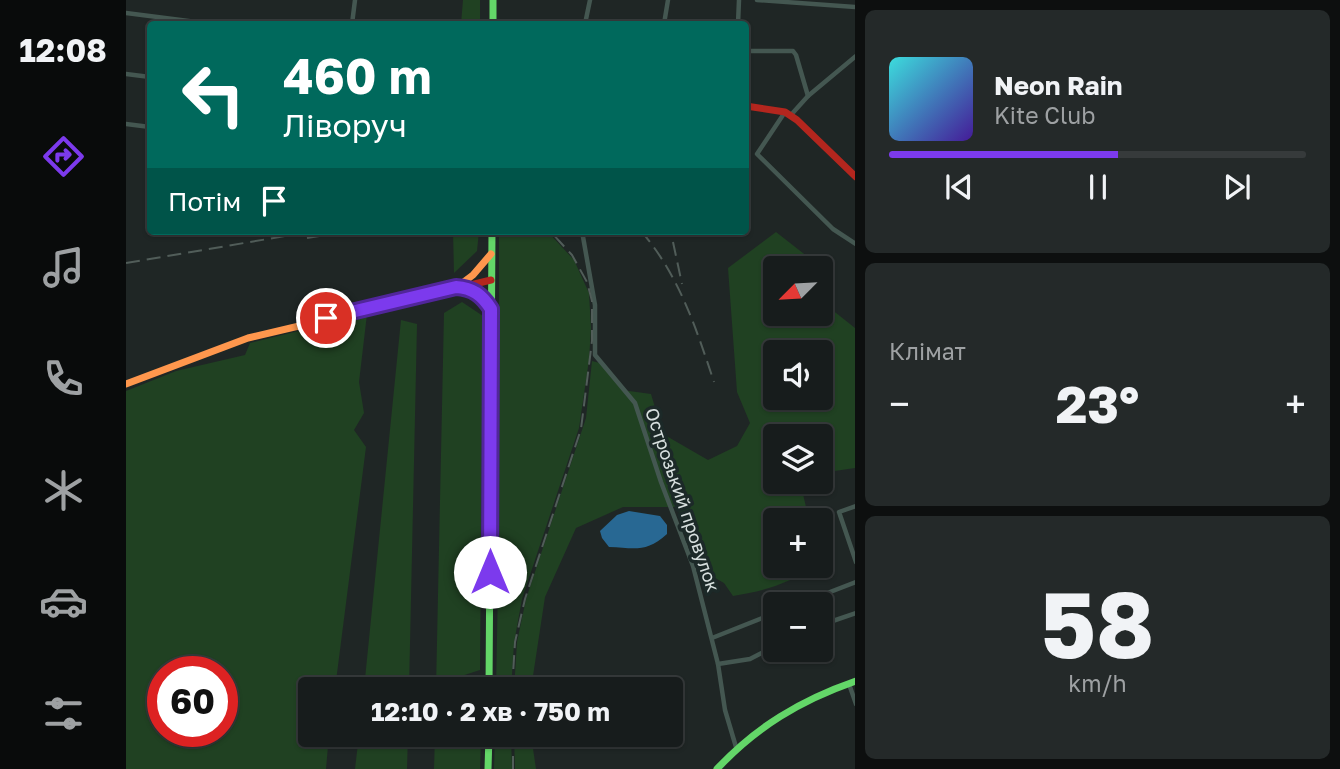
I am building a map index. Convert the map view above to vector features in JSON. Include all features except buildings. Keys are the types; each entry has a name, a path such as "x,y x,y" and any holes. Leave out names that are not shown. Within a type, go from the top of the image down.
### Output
{"main road":[{"path":"493,0 493,21"},
{"path":"749,107 787,114 855,177"},
{"path":"489,677 492,235"},
{"path":"456,287 473,275 491,254"},
{"path":"126,384 248,338 491,279"},
{"path":"456,287 472,289 484,298 491,309"},
{"path":"717,769 736,747 798,704 852,682"},
{"path":"488,769 489,747"}],"street":[{"path":"352,21 355,0"},
{"path":"586,21 590,0"},
{"path":"664,21 668,0"},
{"path":"738,21 739,0"},
{"path":"757,0 855,7"},
{"path":"126,13 188,21"},
{"path":"749,51 795,52 808,96"},
{"path":"855,56 787,114 757,154 833,229 855,244"},
{"path":"126,74 147,77"},
{"path":"126,124 147,127"},
{"name":"Острозький провулок","path":"582,235 587,273 595,305 595,355 635,403 693,566 718,664 725,710 736,747"},
{"path":"855,506 839,512 853,545 855,562"},
{"path":"830,592 855,582"},
{"path":"833,621 855,613"},
{"path":"712,638 763,618"},
{"path":"718,664 750,659 763,652"},
{"path":"852,682 855,704"}],"green space":[{"path":"463,0 480,0 480,21 461,21"},
{"path":"776,232 807,256 763,256 763,326 833,326 833,311 855,328 855,468 833,471 833,424 763,424 763,494 803,494 806,508 763,508 763,578 794,578 756,592 733,596 724,583 699,569 677,507 623,507 576,528 545,597 533,677 515,677 517,642 526,599 586,418 592,361 600,363 622,390 651,394 663,434 708,460 737,446 750,423 737,392 728,268"},
{"path":"453,235 479,235 477,251 454,273"},
{"path":"499,235 551,235 574,260 589,293 589,360 579,428 522,599 514,643 512,677 496,677"},
{"path":"462,302 483,316 480,670 458,677 436,677 444,313"},
{"path":"367,314 359,382 364,413 354,430 366,447 337,677 298,677 298,747 328,747 326,769 126,769 126,391 176,371 245,355 250,343"},
{"path":"401,320 417,324 409,677 365,677"},
{"path":"358,747 408,747 407,769 355,769"},
{"path":"435,747 481,747 480,769 434,769"},
{"path":"495,747 511,747 512,769 494,769"},
{"path":"514,747 533,747 536,769 515,769"}],"water":[{"path":"629,511 660,516 667,525 667,534 646,547 609,547 600,531 617,515"}],"railway":[{"path":"126,263 291,235"},
{"path":"307,238 325,235"},
{"path":"513,677 515,642 525,599 581,429 592,341 592,301 587,282 572,255 554,235"},
{"path":"644,235 676,284 693,322 714,382"},
{"path":"673,242 682,284"},
{"path":"513,747 513,769"}],"traffic: fast":[{"path":"493,0 493,21"},
{"path":"489,677 492,235"},
{"path":"717,769 747,740 781,716 855,681"},
{"path":"488,769 489,747"}],"traffic: slow":[{"path":"461,284 473,275 491,254"},
{"path":"126,384 248,338 388,305"}],"traffic: jam":[{"path":"749,106 785,112 797,120 855,176"},
{"path":"388,305 491,280"},
{"path":"462,287 478,293 491,309"}],"route":[{"path":"326,318 456,287 472,289 486,301 491,309 490,572"}]}
